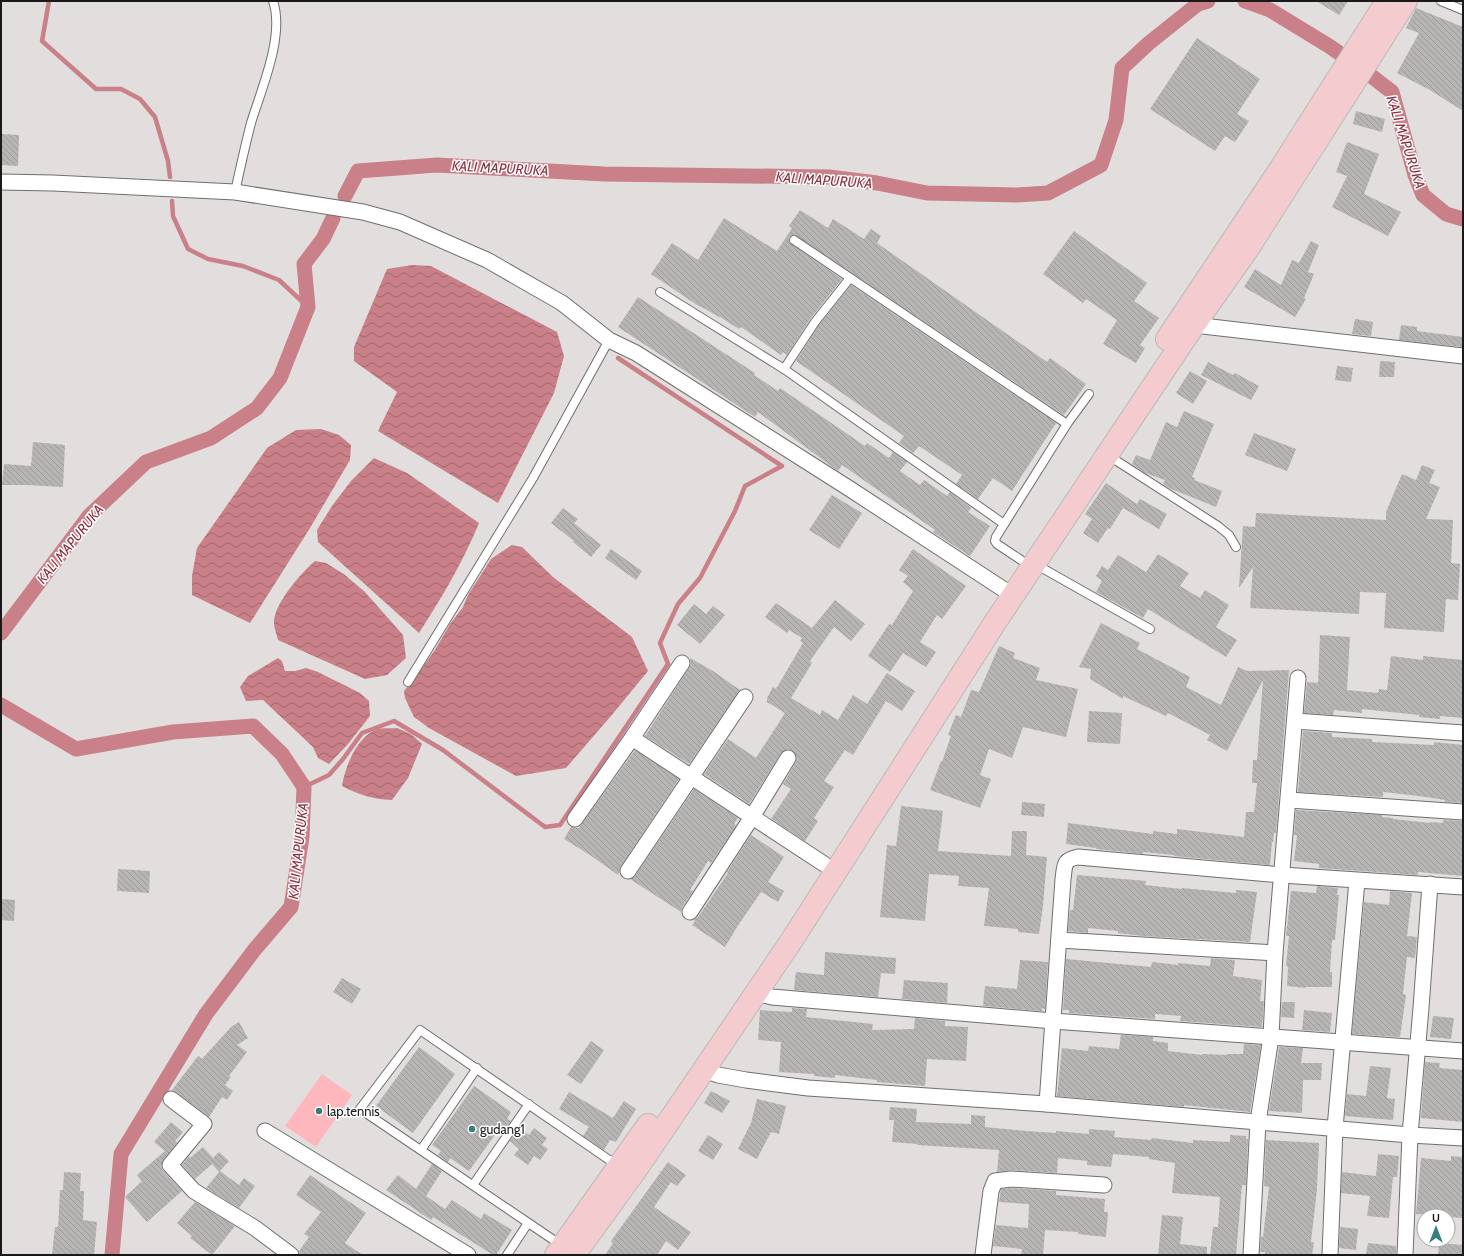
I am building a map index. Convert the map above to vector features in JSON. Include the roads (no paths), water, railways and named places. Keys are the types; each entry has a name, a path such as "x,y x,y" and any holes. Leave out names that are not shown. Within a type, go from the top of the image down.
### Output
{"highway":[{"path":"567,1252 619,1166 692,1065 740,991 778,938 937,684 1003,589 1027,562 1106,454 1247,250 1288,172 1387,1"},
{"path":"567,1252 635,1171 756,994 996,621 1027,562 1186,309 1288,172 1406,1"}],"street":[{"path":"1,182 53,182 235,192 363,212 400,222 443,240 501,268 562,303 609,340 636,353 850,489 1003,589"},
{"path":"1194,325 1463,356"},
{"path":"575,819 682,663"},
{"path":"1251,1255 1258,1122 1271,1037 1275,953 1298,678"},
{"path":"628,871 745,697"},
{"path":"1295,721 1463,733"},
{"path":"632,738 824,864"},
{"path":"690,912 752,817 788,758"},
{"path":"1289,800 1463,812"},
{"path":"1047,1104 1064,869 1065,863 1069,859 1078,857 1357,881 1463,887"},
{"path":"1330,1255 1335,1128 1357,881"},
{"path":"1405,1255 1410,1135 1430,884"},
{"path":"1059,940 1275,953"},
{"path":"756,994 780,998 1053,1021 1463,1051"},
{"path":"703,1070 718,1075 746,1080 808,1088 1047,1104 1410,1135 1463,1138"},
{"path":"171,1099 204,1124 170,1165 194,1191 256,1228 291,1255"},
{"path":"266,1131 468,1255"},
{"path":"983,1255 991,1190 996,1181 1011,1179 1104,1185"}],"lane":[{"path":"235,192 251,124 269,68 276,30 276,18 273,1"},
{"path":"1441,1 1463,10"},
{"path":"794,240 1067,424"},
{"path":"784,369 816,322 850,278"},
{"path":"660,292 784,369 1004,524"},
{"path":"408,682 533,478 609,340"},
{"path":"1088,394 1067,424 996,537 995,541 1001,547 1027,562 1150,629"},
{"path":"1106,454 1218,526 1229,535 1236,547"},
{"path":"567,1252 528,1223 360,1109 420,1030 619,1166"},
{"path":"421,1150 477,1068"},
{"path":"473,1186 529,1104"},
{"path":"506,1255 528,1223"}],"water":[{"path":"412,265 431,266 557,332 564,356 554,393 498,503 378,431 397,392 354,361 354,347 387,269"},
{"path":"321,429 339,435 351,445 350,460 310,528 250,623 192,595 192,576 197,548 267,448 296,430"},
{"path":"374,458 407,473 479,523 452,579 419,633 318,542 317,530 332,506 351,481"},
{"path":"512,545 522,547 553,577 632,637 648,671 566,768 516,776 429,728 414,717 405,698 404,691 435,650 450,624 463,607 468,595 491,559"},
{"path":"315,561 326,563 345,575 365,592 403,635 406,658 387,675 365,679 278,640 274,622 278,607 289,589"},
{"path":"278,658 282,661 285,671 295,671 306,668 318,672 360,693 369,701 370,716 348,744 329,764 318,758 313,747 263,700 246,701 240,687 248,676"},
{"path":"397,728 411,734 422,744 408,778 392,800 366,796 342,786 352,754 362,740 368,734 377,729"}],"waterway":[{"path":"49,1 42,41 96,89 121,89 140,99 155,117 168,161 170,177"},
{"name":"KALI MAPURUKA","path":"345,196 358,171 437,165 604,174 829,177 877,183 927,193 1017,195 1048,193 1101,165 1116,120 1122,68 1149,43 1198,4 1208,1"},
{"name":"KALI MAPURUKA","path":"1245,1 1270,10 1342,55"},
{"name":"KALI MAPURUKA","path":"1370,75 1392,92 1415,175 1423,195 1446,214 1463,219"},
{"path":"172,201 173,216 188,249 208,259 243,266 279,280 308,307"},
{"name":"KALI MAPURUKA","path":"1,633 89,516 146,462 211,438 257,408 280,378 308,307 304,264 323,239 333,218"},
{"path":"304,787 329,775 362,733 394,721 443,750 545,827 560,825 668,664 660,643 678,604 700,578 735,511 745,486 782,466 618,358"},
{"name":"KALI MAPURUKA","path":"1,705 76,749 173,732 253,726 282,754 304,787 302,837 291,907 255,949 206,1014 121,1154 112,1255"}],"place":[{"name":"lap.tennis","path":"319,1111"},
{"name":"gudang1","path":"472,1129"}]}
